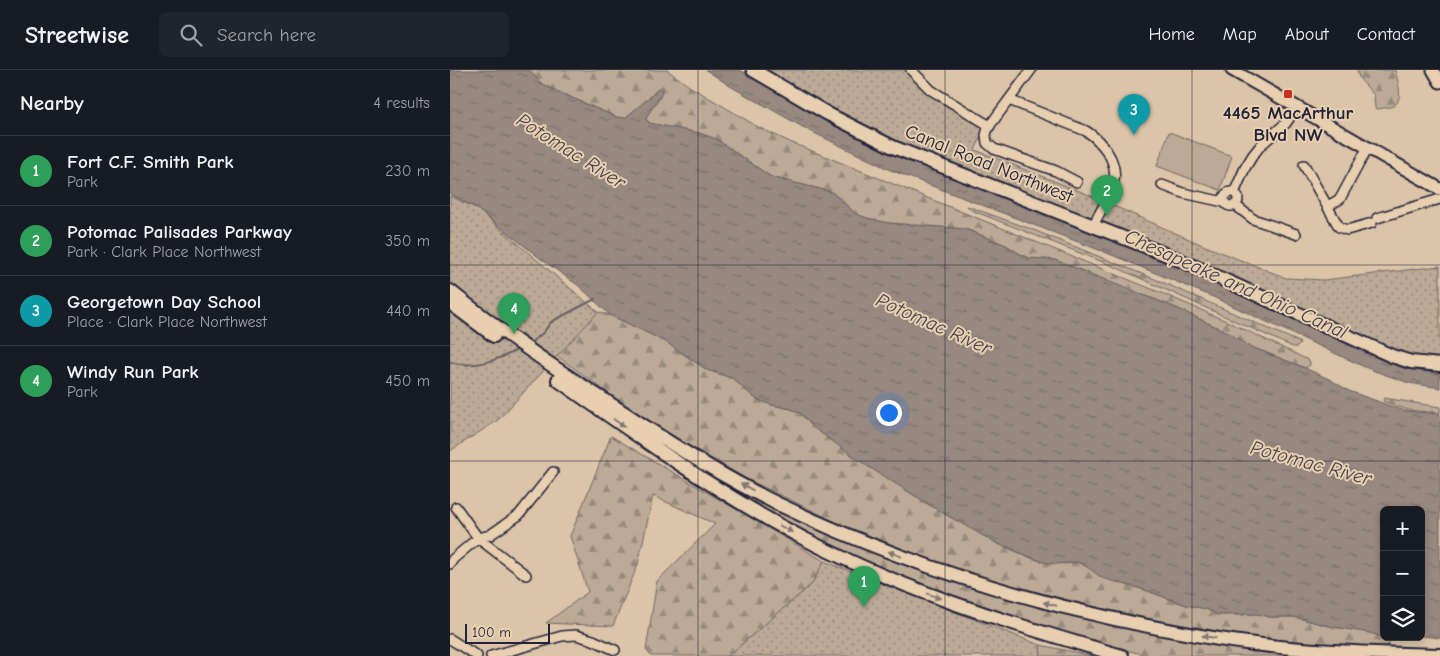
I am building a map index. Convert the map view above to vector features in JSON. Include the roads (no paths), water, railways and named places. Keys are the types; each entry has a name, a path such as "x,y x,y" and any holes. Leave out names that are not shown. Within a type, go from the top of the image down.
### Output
{"highway":[{"name":"Canal Road Northwest","path":"753,70 828,114 893,147 1212,274 1392,356 1411,362 1440,365"},
{"path":"450,291 473,315"},
{"path":"450,303 473,315 712,486 787,530 877,574 942,599 1028,629 1122,656"},
{"path":"553,372 676,447 776,503 926,566 1050,605 1133,624 1221,640 1314,650 1440,655"}],"main road":[{"path":"1232,70 1440,188"},
{"path":"1433,70 1440,82"}],"street":[{"path":"911,70 932,90 990,126"},
{"path":"1031,70 987,131 986,140 988,146 1077,182"},
{"path":"1009,100 1086,131 1097,138 1104,147 1113,162 1116,177 1093,226"},
{"path":"1234,193 1245,168 1260,145 1286,123 1296,106"},
{"path":"1328,206 1340,199 1368,147"},
{"path":"1304,165 1339,227 1347,230 1440,199"},
{"path":"1162,185 1224,202 1229,206 1235,205 1253,218 1296,234"},
{"path":"1224,202 1225,195 1229,192 1234,193 1238,196 1235,205"},
{"path":"450,564 453,559 478,538 490,535 519,514 553,472"},
{"path":"456,507 478,538 526,575"},
{"path":"491,656 562,636 576,635 615,650"},
{"path":"450,639 476,656"}],"water":[{"name":"Potomac River","path":"450,70 529,70 541,83 554,90 616,117 625,118 658,88 661,88 662,93 646,119 649,123 699,133 716,139 771,177 832,192 856,214 888,223 965,229 1006,245 1029,258 1055,260 1174,307 1227,332 1249,346 1305,368 1349,391 1405,411 1440,414 1440,638 1425,636 1425,506 1380,506 1380,636 1294,617 1269,617 1257,614 1218,615 1206,609 1186,605 1145,590 1102,578 1083,564 1077,562 1056,564 1043,562 996,543 936,509 864,464 814,428 800,413 756,399 732,378 707,370 666,342 610,315 579,286 476,208 450,194"},
{"path":"706,70 740,70 815,115 896,156 1078,226 1194,274 1386,362 1406,369 1440,374 1440,388 1409,383 1369,369 1213,297 1112,255 888,169 808,130 730,86"}],"waterway":[{"path":"530,343 543,333 551,322 595,299"},
{"path":"450,362 477,364 503,357 519,349"}],"place":[{"name":"4465 MacArthur Blvd NW","path":"1288,94"},
{"name":"Georgetown Day School","path":"1134,135"},
{"name":"Potomac Palisades Parkway","path":"1107,216"},
{"name":"Windy Run Park","path":"514,334"},
{"name":"Fort C.F. Smith Park","path":"864,607"}],"water label":[{"name":"Chesapeake and Ohio Canal","path":"1236,284"}]}
